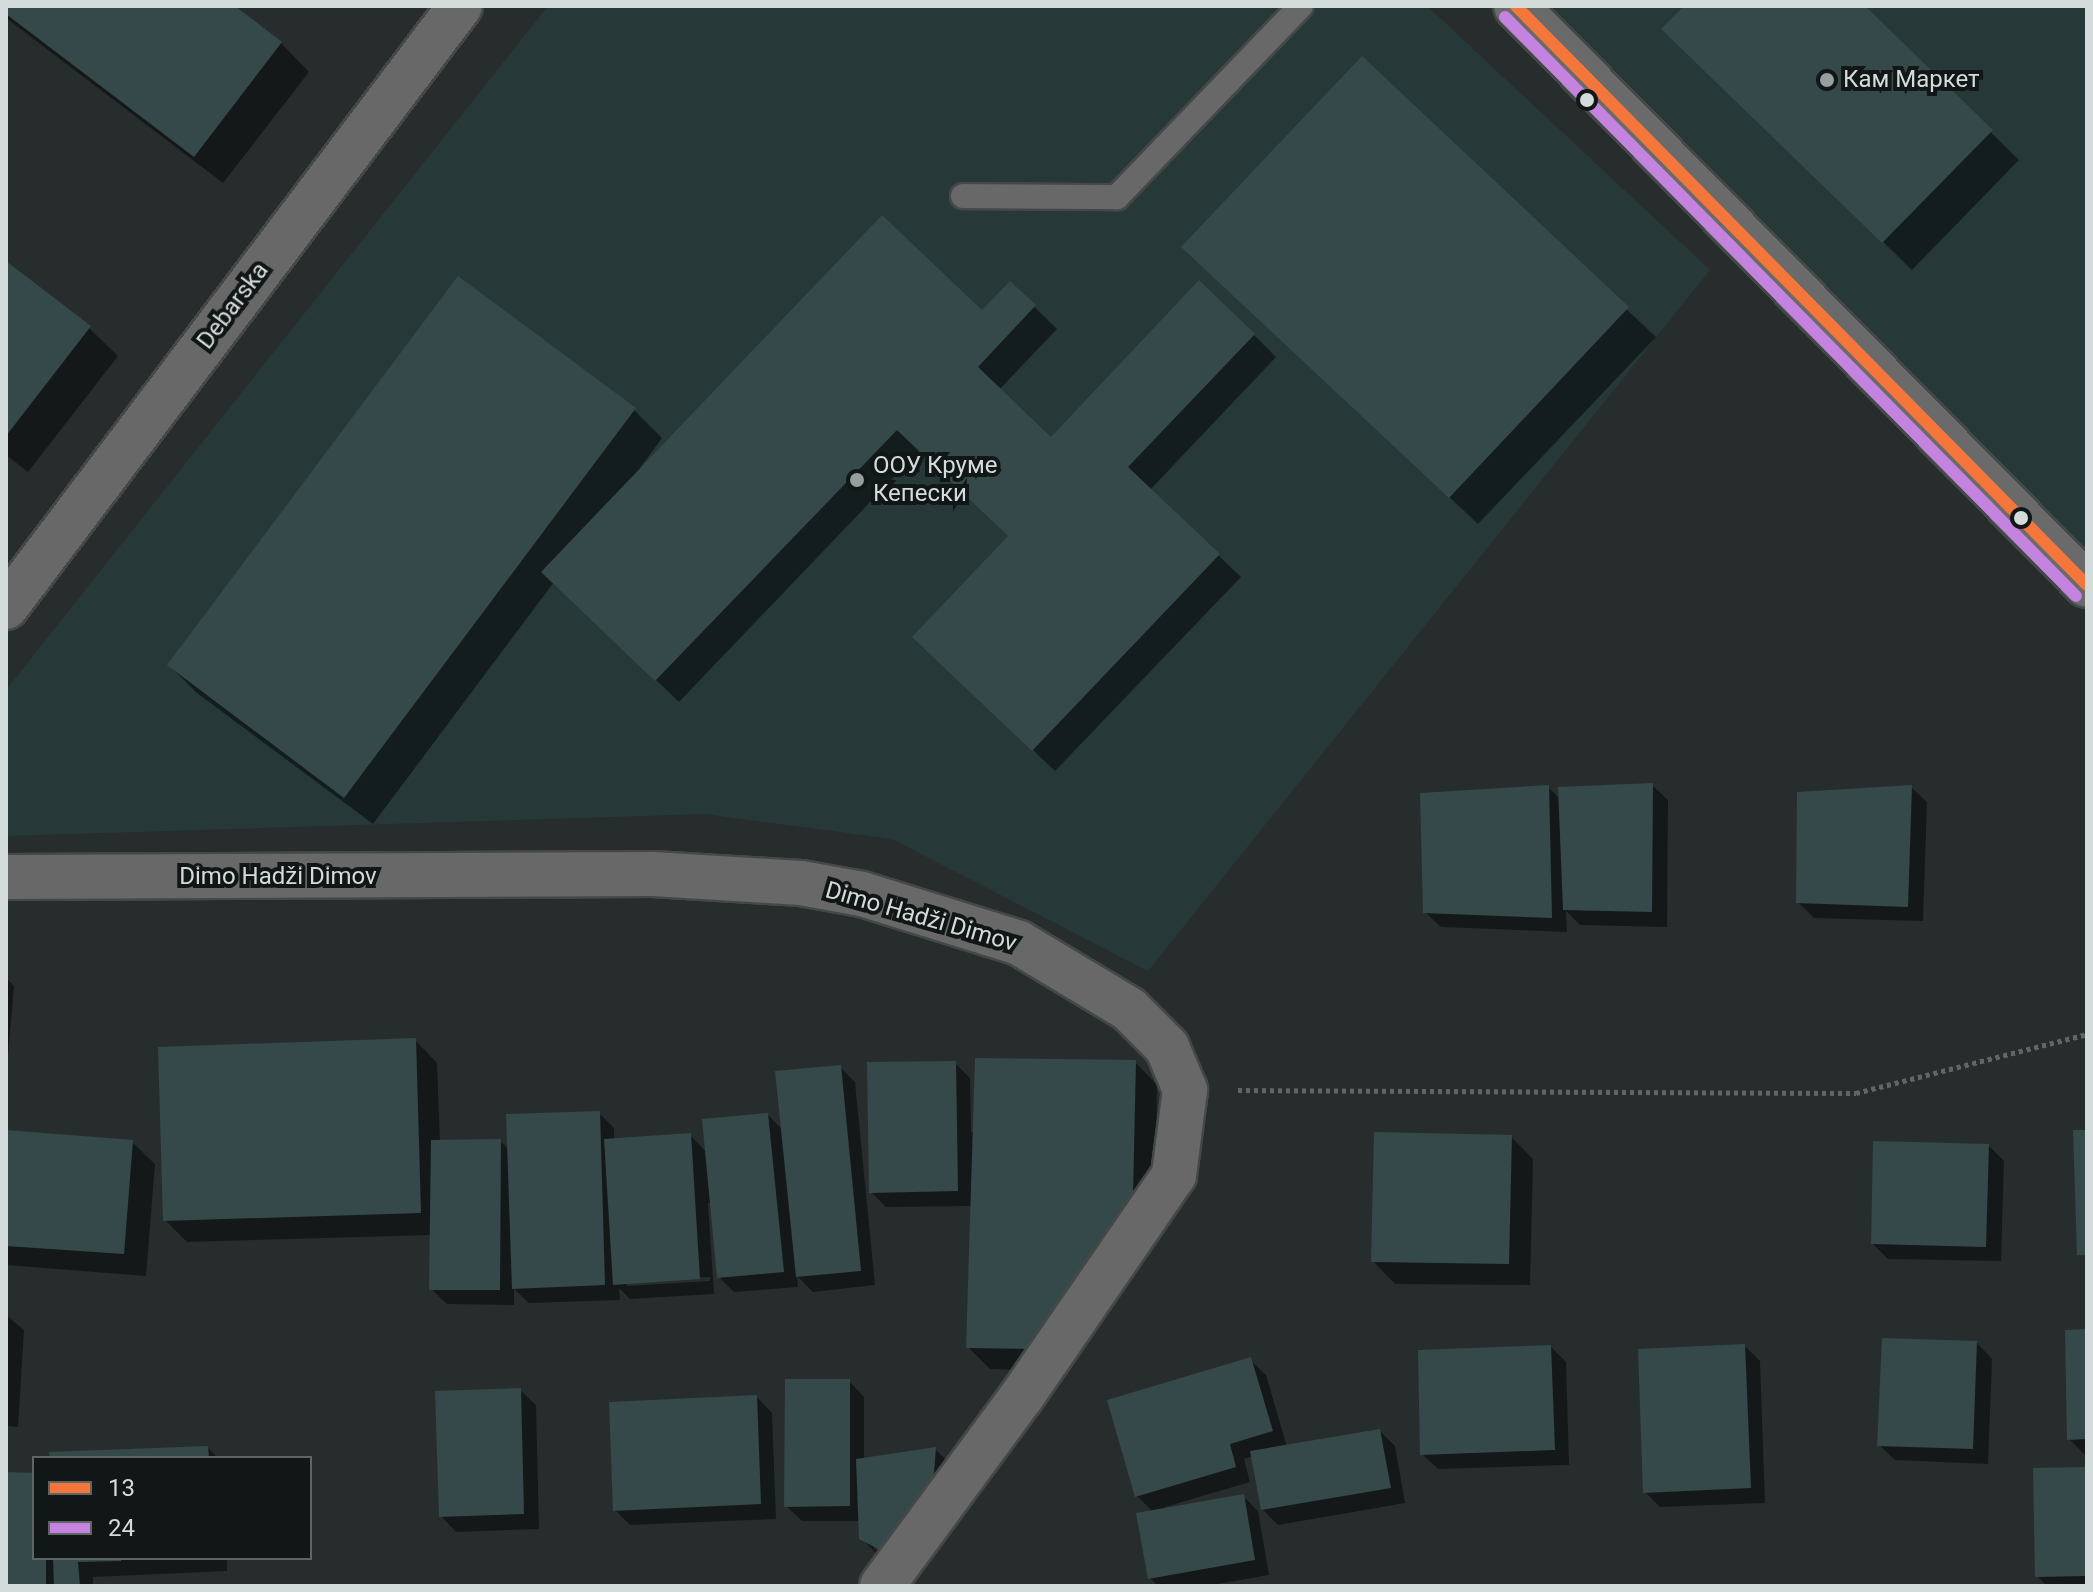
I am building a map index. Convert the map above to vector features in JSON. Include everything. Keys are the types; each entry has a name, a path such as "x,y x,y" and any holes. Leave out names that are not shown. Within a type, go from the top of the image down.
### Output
{"street":[{"path":"1516,6 2087,585"},
{"name":"Debarska","path":"6,607 444,12"},
{"name":"Dimo Hadži Dimov","path":"6,877 653,874 801,883 847,892 1019,943 1129,1009 1167,1047 1185,1090"},
{"path":"882,1586 1031,1384 1174,1175 1185,1090"}],"lane":[{"path":"963,196 1117,197 1301,6"}],"path":[{"path":"1185,1090 1856,1093 2087,1034"}],"shaded area":[{"name":"ООУ Круме Кепески","path":"548,6 1427,6 1710,270 1148,971 892,839 705,814 6,836 6,690"},
{"path":"1516,6 2087,6 2087,585"}],"building":[{"path":"6,6 235,6 282,42 194,157 6,14"},
{"name":"Кам Маркет","path":"1684,6 1865,6 1993,130 1882,243 1661,29"},
{"path":"1362,56 1629,307 1449,498 1181,247"},
{"path":"882,215 982,310 1010,281 1036,305 978,367 1051,437 1199,280 1255,334 1128,467 1220,554 1032,751 912,637 1008,536 897,430 655,681 541,572"},
{"path":"6,261 91,326 6,436"},
{"path":"458,276 636,408 344,798 167,665"},
{"path":"1653,783 1652,912 1563,910 1558,787"},
{"path":"1549,785 1552,918 1423,913 1420,793"},
{"path":"1912,785 1908,907 1796,903 1797,792"},
{"path":"416,1038 421,1213 163,1221 158,1047"},
{"path":"975,1058 1136,1060 1133,1195 1146,1192 1039,1349 966,1348"},
{"path":"956,1061 958,1191 869,1193 867,1062"},
{"path":"841,1065 861,1271 796,1277 775,1071"},
{"path":"600,1111 605,1285 512,1289 506,1114"},
{"path":"768,1113 784,1272 717,1278 702,1119"},
{"path":"6,1130 133,1140 124,1254 6,1246"},
{"path":"2073,1130 2087,1130 2087,1255 2077,1255"},
{"path":"1374,1132 1512,1135 1509,1264 1371,1262"},
{"path":"691,1133 700,1279 613,1285 604,1139"},
{"path":"501,1139 500,1290 429,1290 431,1140"},
{"path":"1873,1141 1989,1144 1986,1247 1871,1244"},
{"path":"2087,1329 2087,1439 2067,1440 2065,1330"},
{"path":"1882,1338 1977,1341 1973,1449 1877,1446"},
{"path":"1745,1344 1751,1488 1643,1493 1638,1349"},
{"path":"1551,1345 1555,1450 1420,1455 1418,1350"},
{"path":"1251,1357 1273,1431 1230,1444 1236,1467 1135,1497 1107,1400"},
{"path":"785,1379 850,1379 850,1506 784,1507"},
{"path":"521,1388 524,1514 439,1517 435,1391"},
{"path":"757,1395 761,1504 613,1511 609,1402"},
{"path":"1380,1429 1391,1488 1261,1510 1250,1451"},
{"path":"208,1446 209,1456 50,1456 49,1452"},
{"path":"936,1447 933,1487 884,1552 859,1539 856,1459"},
{"path":"2087,1467 2087,1576 2035,1577 2033,1468"},
{"path":"6,1472 32,1473 32,1560 46,1560 46,1586 6,1586"},
{"path":"1244,1494 1255,1560 1148,1579 1136,1513"},
{"path":"53,1560 121,1560 78,1562 80,1586 54,1586"}],"transit line":[{"name":"13","path":"1516,6 2087,585"},
{"name":"24","path":"1505,17 2076,596"}],"place":[{"name":"Кам Маркет","path":"1827,80"},
{"name":"ООУ Круме Кепески","path":"857,480"}]}
